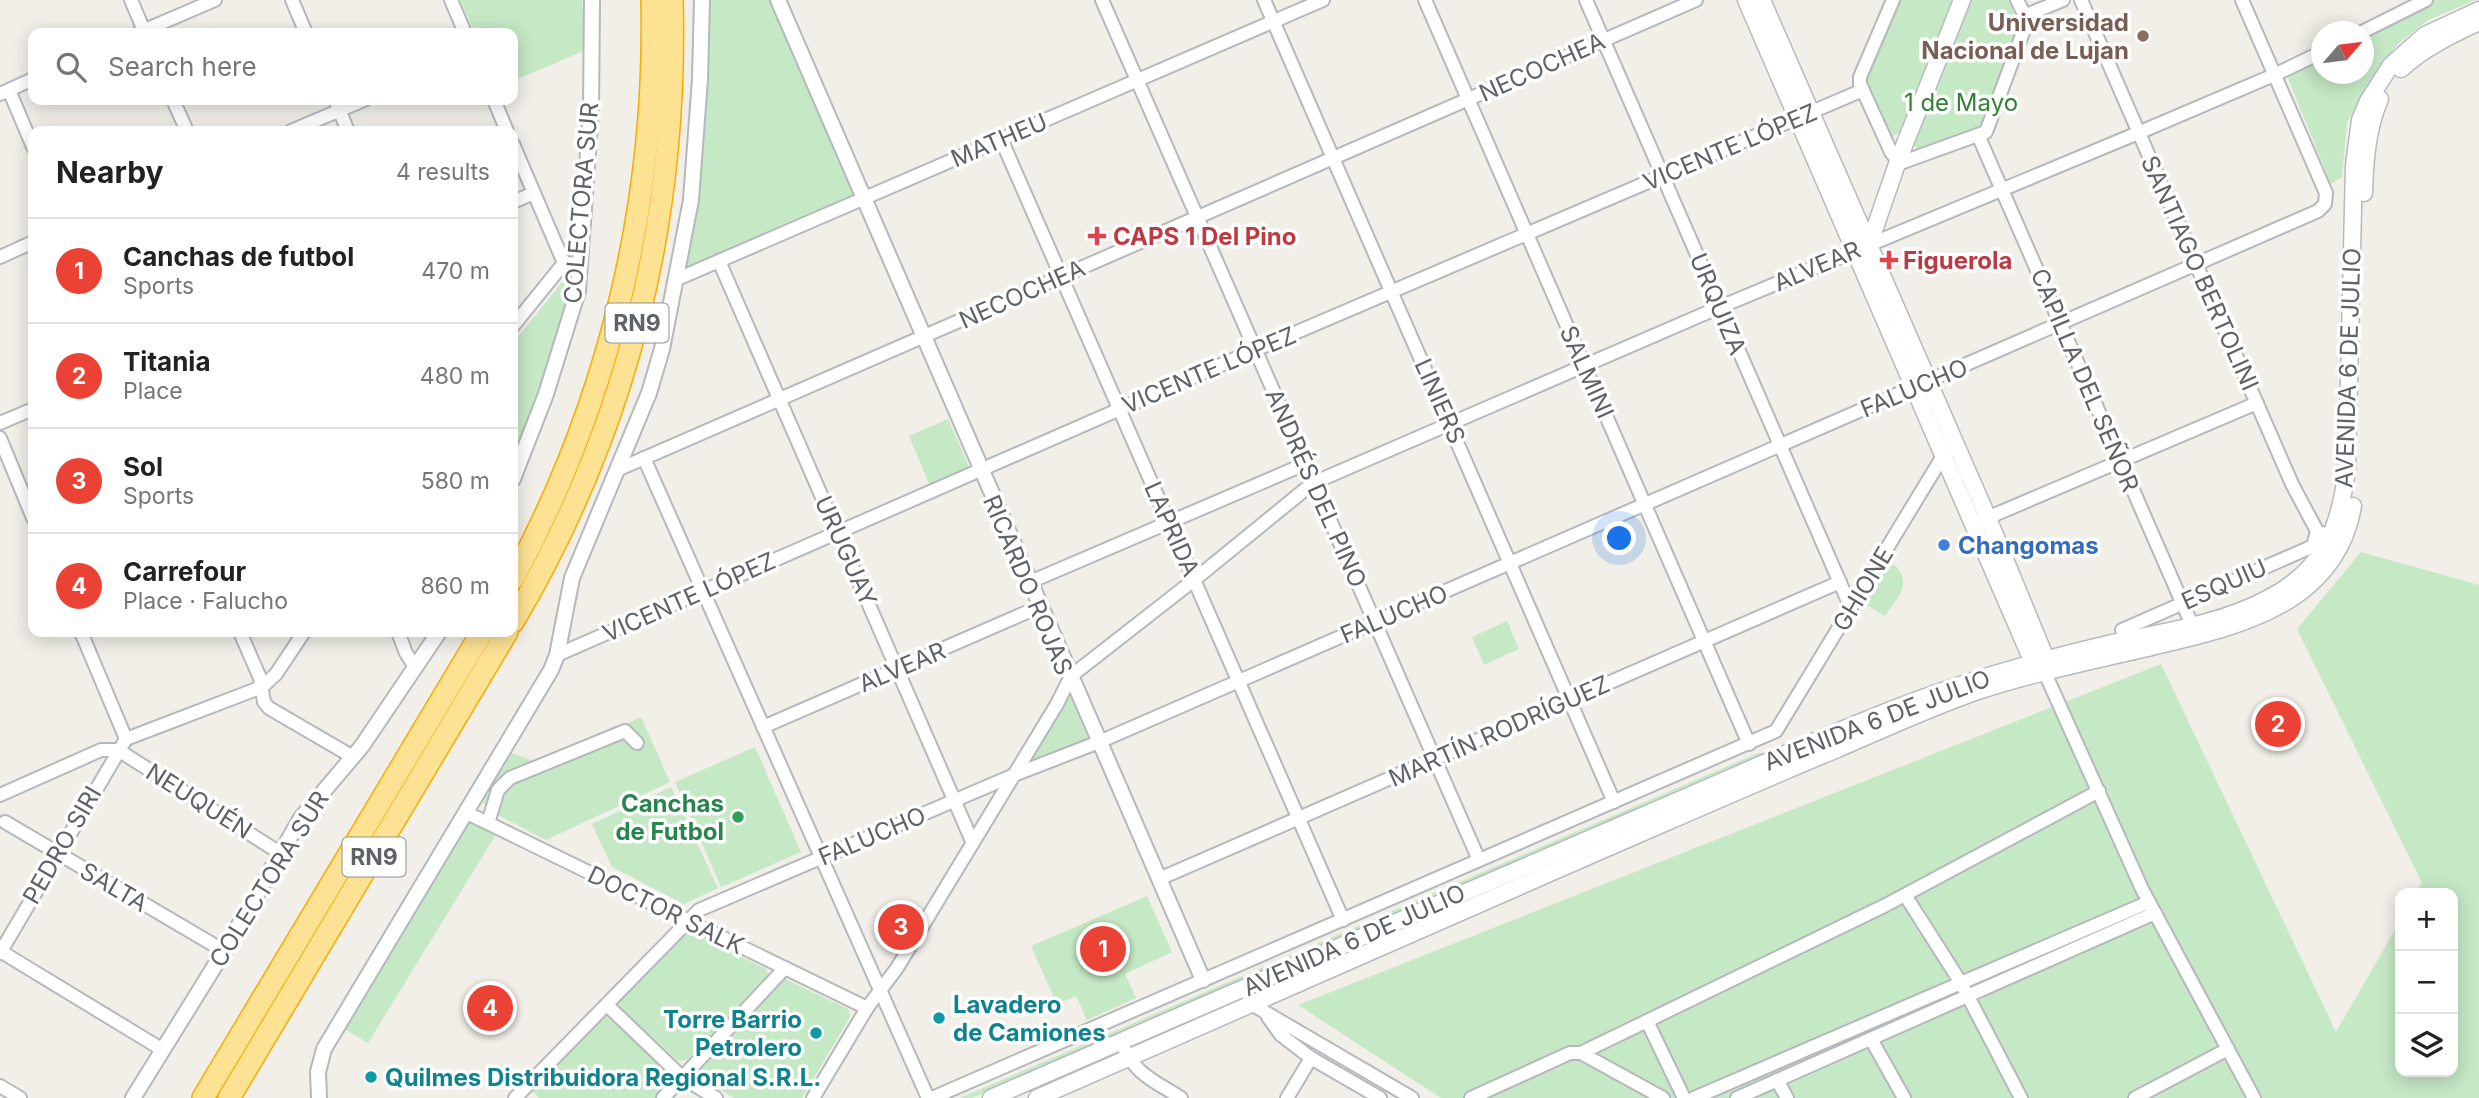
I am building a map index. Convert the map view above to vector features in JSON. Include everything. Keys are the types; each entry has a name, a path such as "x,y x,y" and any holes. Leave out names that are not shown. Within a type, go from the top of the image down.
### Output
{"highway":[{"name":"RN9","path":"518,569 552,502 584,420 612,336 636,225 645,165 653,44 652,0"},
{"name":"RN9","path":"518,613 569,516 612,411 629,356 656,237 666,168 672,97 672,0"},
{"name":"RN9","path":"201,1098 479,637"},
{"name":"RN9","path":"234,1092 504,637"}],"main road":[{"path":"1746,0 1804,115 1862,247 1922,385 1944,454 1981,521"},
{"path":"1762,0 1804,115"},
{"path":"1862,247 1962,0"},
{"name":"AVENIDA 6 DE JULIO","path":"1037,1098 1128,1058 1258,1008 1476,905 1912,717 2043,668 2242,610 2284,589 2316,561 2324,534 2340,515 2347,468 2354,166 2360,120 2379,81 2407,48 2425,35 2479,10"},
{"name":"AVENIDA 6 DE JULIO","path":"993,1098 1909,703 1958,685 2197,637 2247,622 2300,593 2317,578 2330,561 2348,527 2355,489 2365,155 2373,114 2388,85 2414,57 2435,43 2479,22"},
{"path":"1922,385 1954,438 1981,521 2043,668"}],"street":[{"path":"131,0 141,28"},
{"path":"151,28 215,0"},
{"path":"292,0 304,28"},
{"path":"451,0 463,28"},
{"name":"COLECTORA SUR","path":"518,466 556,365 578,291 591,111 592,0"},
{"path":"319,1098 318,1072 324,1049 541,688 556,654 572,578 656,372 691,200 700,79 702,0"},
{"name":"RICARDO ROJAS","path":"778,0 1201,981"},
{"name":"ANDRÉS DEL PINO","path":"1102,0 1479,860"},
{"name":"LINIERS","path":"1264,0 1614,802"},
{"name":"MATHEU","path":"675,280 861,195 1001,139 1323,0"},
{"name":"SALMINI","path":"1425,0 1749,744"},
{"name":"URQUIZA","path":"1586,0 1851,608"},
{"name":"NECOCHEA","path":"617,470 1696,0"},
{"path":"1893,0 1860,76 1863,90 1891,152 1898,161 1903,162 1986,132 1989,128 2027,20 2017,0"},
{"path":"2024,16 2063,0"},
{"name":"SANTIAGO BERTOLINI","path":"2081,0 2292,484 2324,534"},
{"path":"2242,0 2274,75"},
{"path":"2374,25 2412,3 2426,0"},
{"name":"ALVEAR","path":"1070,678 1313,483 1720,307 2274,75 2311,56"},
{"name":"FALUCHO","path":"521,1096 686,920 699,910 1014,775 1098,742 2318,211 2325,204 2326,192 2274,75"},
{"path":"28,81 4,92 28,138"},
{"name":"VICENTE LÓPEZ","path":"556,654 1255,350 1863,90"},
{"path":"175,105 185,126"},
{"path":"300,126 337,105 346,126"},
{"path":"496,105 505,126"},
{"name":"CAPILLA DEL SEÑOR","path":"1978,135 2192,625"},
{"name":"LAPRIDA","path":"1001,139 1343,920"},
{"path":"518,156 564,263"},
{"path":"518,200 534,193"},
{"path":"0,257 28,244"},
{"name":"URUGUAY","path":"719,261 972,841"},
{"path":"564,263 581,264"},
{"path":"518,320 564,263"},
{"path":"1981,521 2257,403"},
{"path":"0,423 28,411"},
{"name":"GHIONE","path":"1749,744 1781,726 1954,438"},
{"path":"0,439 28,506"},
{"path":"644,458 930,1098 1749,744"},
{"path":"1030,582 1305,464"},
{"name":"RICARDO ROJAS","path":"980,470 1039,607"},
{"name":"ESQUIU","path":"2122,629 2311,547 2324,534"},
{"name":"MARTÍN RODRÍGUEZ","path":"1158,879 1840,582"},
{"name":"ALVEAR","path":"763,727 1039,607"},
{"path":"83,637 122,745"},
{"path":"242,637 262,687 264,702 269,708 353,757"},
{"path":"0,794 101,750 122,745 262,687 276,674 301,637"},
{"path":"400,637 415,667"},
{"name":"COLECTORA SUR","path":"133,1098 224,951 280,853 318,796 353,757 436,637"},
{"path":"2043,668 2152,907 2254,1098"},
{"path":"813,1098 879,989 897,968 1070,678"},
{"path":"488,823 498,790 510,778 625,730 637,743"},
{"name":"RICARDO ROJAS","path":"1098,742 1201,981"},
{"name":"NEUQUÉN","path":"122,745 280,853"},
{"name":"PEDRO SIRI","path":"0,952 122,745"},
{"path":"1471,1098 1570,1053 1581,1053 1905,895 2099,791"},
{"name":"DOCTOR SALK","path":"465,812 867,1008"},
{"name":"SALTA","path":"5,822 224,951"},
{"path":"1905,895 1961,983 2021,1098"},
{"path":"1694,1098 1961,983 2152,907"},
{"path":"1737,1098 1968,996 2152,907"},
{"path":"0,952 163,1050"},
{"path":"663,1098 785,968"},
{"path":"1244,988 1281,1035 1311,1058 1380,1098"},
{"path":"607,1005 683,1078 716,1098"},
{"path":"1258,1008 1412,1098"},
{"path":"1647,1021 1684,1098"},
{"path":"1871,1038 1904,1098"},
{"path":"1121,1042 1137,1070 1181,1098"},
{"path":"2135,1098 2228,1049"},
{"path":"1581,1053 1663,1098"},
{"path":"1287,1098 1311,1058"},
{"path":"1777,1080 1787,1098"},
{"path":"0,1086 20,1098"}],"green space":[{"path":"460,0 582,0 586,50 518,79 518,28 473,28"},
{"path":"702,0 772,0 860,200 675,280 691,200"},
{"name":"1 de Mayo","path":"1898,0 1952,0 1899,133 1891,137 1866,82"},
{"name":"1 de Mayo","path":"1970,0 2008,0 2021,28 1982,127 1917,149 1913,142"},
{"path":"2431,0 2476,0 2428,20 2399,43 2374,75 2374,28"},
{"path":"2311,58 2311,84 2369,84 2347,122 2342,177 2331,184 2285,71"},
{"path":"567,276 569,289 559,336 518,447 518,337"},
{"path":"948,419 970,469 930,486 909,436"},
{"path":"2361,552 2479,585 2479,1098 1441,1098 1298,1005 2161,664 2336,1032 2395,930 2395,1077 2458,1077 2458,888 2419,888 2422,883 2297,629"},
{"path":"1895,565 1903,579 1903,585 1885,616 1865,604 1888,566"},
{"path":"1507,621 1519,649 1484,665 1472,637"},
{"path":"1069,692 1088,738 1028,763"},
{"path":"641,717 670,782 546,840 490,811 483,802 511,753 540,763"},
{"path":"755,747 801,852 721,887 675,782"},
{"path":"1758,753 1765,753 972,1098 960,1098"},
{"path":"671,787 718,888 684,904 612,867 592,824"},
{"path":"470,821 495,836 368,1043 343,1028"},
{"path":"1147,896 1172,952 1125,974 1136,998 1087,1020 1076,996 1057,1004 1031,946"},
{"path":"688,931 766,969 768,975 687,1060 678,1061 618,1006 618,1002"},
{"path":"785,979 848,1009 850,1017 802,1098 734,1098 701,1078 700,1070"},
{"path":"608,1011 676,1078 656,1098 539,1098 531,1090"}],"place":[{"name":"Universidad Nacional de Lujan","path":"2143,36"},
{"name":"CAPS 1 Del Pino","path":"1097,236"},
{"name":"Figuerola","path":"1889,260"},
{"name":"Changomas","path":"1944,545"},
{"name":"Titania","path":"2278,724"},
{"name":"Canchas de Futbol","path":"738,817"},
{"name":"Sol","path":"901,927"},
{"name":"Canchas de futbol","path":"1103,949"},
{"name":"Carrefour","path":"490,1008"},
{"name":"Lavadero de Camiones","path":"939,1018"},
{"name":"Torre Barrio Petrolero","path":"816,1033"},
{"name":"Quilmes Distribuidora Regional S.R.L.","path":"371,1077"}]}
